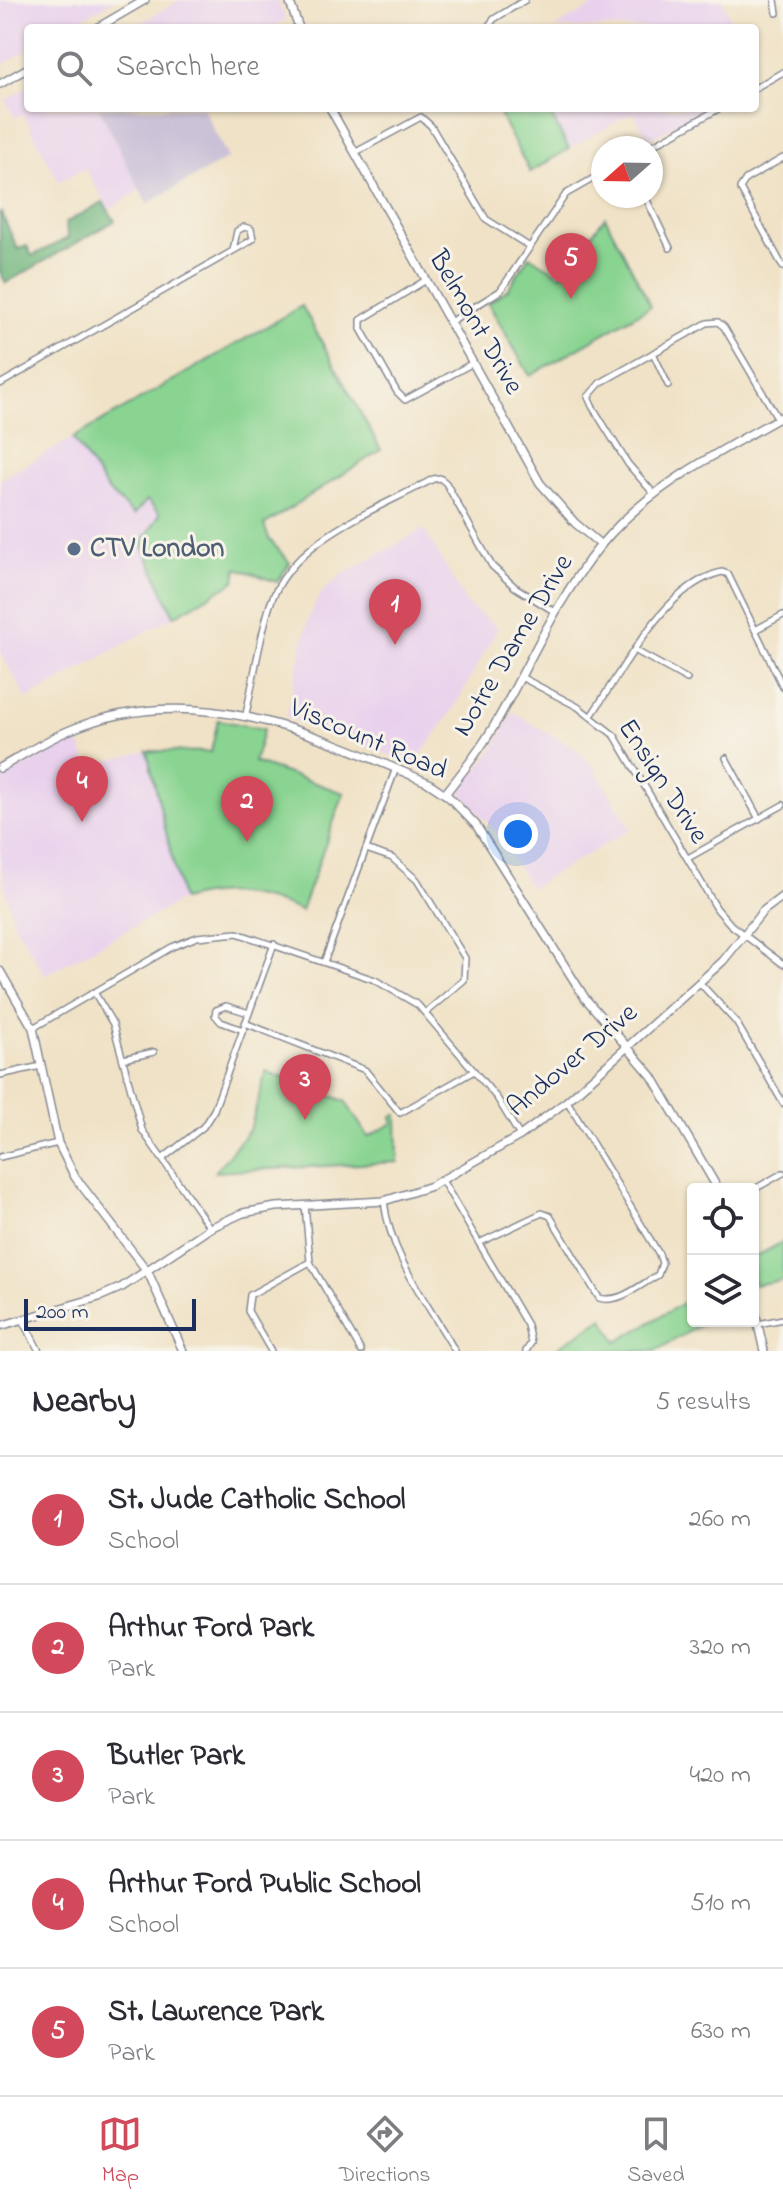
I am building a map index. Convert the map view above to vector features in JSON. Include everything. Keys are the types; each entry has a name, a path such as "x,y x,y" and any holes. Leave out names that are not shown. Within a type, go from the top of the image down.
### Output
{"street":[{"path":"104,24 145,0"},
{"path":"289,0 298,24"},
{"path":"490,24 525,0"},
{"path":"775,0 777,13"},
{"path":"0,84 24,70"},
{"path":"759,86 783,74"},
{"name":"Belmont Drive","path":"332,112 552,500 601,545"},
{"path":"663,140 713,112"},
{"path":"356,152 421,117 431,126 486,219 530,247"},
{"path":"783,158 746,179 740,188 783,267"},
{"path":"450,322 500,291 566,194 591,180"},
{"path":"651,208 670,248"},
{"path":"0,384 253,239 251,229 244,227 237,231 233,250"},
{"path":"426,280 361,320 361,329 375,354 405,400 473,363"},
{"path":"655,495 628,464 588,397 600,383 707,323 718,322 780,418"},
{"path":"653,353 668,385"},
{"name":"Notre Dame Drive","path":"445,794 481,748 555,612 601,545 655,495 705,460 780,418"},
{"path":"246,714 270,605 285,575 300,556 324,539 433,479 440,478 446,483 492,566 503,578 555,612"},
{"path":"591,716 667,605 686,589 722,572 728,574 783,687"},
{"path":"755,630 783,615"},
{"path":"636,651 687,679"},
{"name":"Ensign Drive","path":"521,677 591,716 615,736 717,909 783,964"},
{"name":"Viscount Road","path":"0,768 71,729 135,711 204,708 246,714 396,768 445,794 476,825 585,998 652,1076 714,1183"},
{"path":"726,758 759,819"},
{"path":"324,962 396,768"},
{"path":"688,858 783,805"},
{"path":"366,849 392,858 417,880 465,958 464,980 425,1013"},
{"name":"Andover Drive","path":"0,1326 99,1297 148,1272 210,1228 243,1213 305,1205 384,1201 421,1191 442,1180 520,1136 567,1101 700,983 763,911 783,896"},
{"path":"33,1028 172,947 197,937 237,933 397,990 425,1013 497,1098 520,1136"},
{"path":"162,1159 203,1127 214,1110 274,944"},
{"path":"0,971 33,1028 58,1143 75,1177 148,1272 183,1351"},
{"path":"700,983 736,1022 783,1103"},
{"path":"94,992 113,1024 134,1113 148,1142 210,1228"},
{"path":"249,1013 226,1006 216,1010 215,1015 221,1022 244,1027 365,1070 400,1113 474,1071"},
{"path":"123,1059 154,1052"},
{"path":"0,1075 41,1066"},
{"path":"479,1243 542,1213 550,1216 599,1298 609,1301 622,1296 658,1275 662,1263 659,1254 567,1101"},
{"path":"0,1157 58,1143"},
{"path":"759,1187 783,1173"},
{"path":"442,1180 527,1325 531,1343 526,1351"},
{"path":"384,1201 398,1252 455,1351"},
{"path":"305,1205 310,1262 361,1351"},
{"path":"271,1351 248,1311 250,1295 310,1262"},
{"path":"759,1324 783,1319"},
{"path":"23,1320 39,1351"},
{"path":"759,1327 764,1351"}],"shaded area":[{"path":"0,0 115,0 72,24 24,24 24,52 0,66"},
{"path":"180,0 277,0 286,20 278,24 139,24"},
{"path":"604,0 722,0 733,24 561,24"},
{"path":"24,89 24,112 101,112 140,190 109,210 85,168 59,182 23,114 15,118 5,100"},
{"path":"101,112 205,112 228,158 147,204"},
{"path":"549,112 633,112 591,136 569,149"},
{"path":"633,112 698,112 656,136 647,136"},
{"path":"73,438 108,492 133,514 147,500 160,515 142,543 174,616 27,699 0,652 0,480"},
{"path":"424,529 467,604 498,628 451,713 414,764 286,717 309,617 320,594 340,576"},
{"path":"512,712 579,751 594,767 631,829 530,888 499,835 460,792 493,750"},
{"path":"78,738 88,766 147,751 182,900 45,975 14,923 6,893 0,865 0,779"}],"green space":[{"path":"498,112 549,112 569,149 530,172"},
{"path":"103,202 115,221 6,283 0,272 0,211 18,249 27,246 32,256 68,238 65,223"},
{"path":"605,217 651,306 530,376 488,303 508,289 529,256 561,275"},
{"path":"302,306 381,450 264,525 269,539 290,563 277,582 237,568 235,581 174,616 142,543 160,514 147,500 134,515 109,492 73,438"},
{"path":"218,720 264,729 254,762 344,793 301,911 242,894 213,894 182,900 147,751 211,752"},
{"path":"266,1071 345,1101 368,1137 393,1123 392,1116 397,1115 398,1162 215,1172 250,1129"},
{"path":"783,1242 783,1280 759,1284 759,1255"},
{"path":"687,1301 687,1327 697,1327 655,1351 558,1351 557,1348 603,1318 617,1342"}],"place":[{"name":"St. Lawrence Park","path":"571,299"},
{"name":"CTV London","path":"74,549"},
{"name":"St. Jude Catholic School","path":"395,645"},
{"name":"Arthur Ford Public School","path":"82,822"},
{"name":"Arthur Ford Park","path":"247,842"},
{"name":"Butler Park","path":"305,1120"}]}
